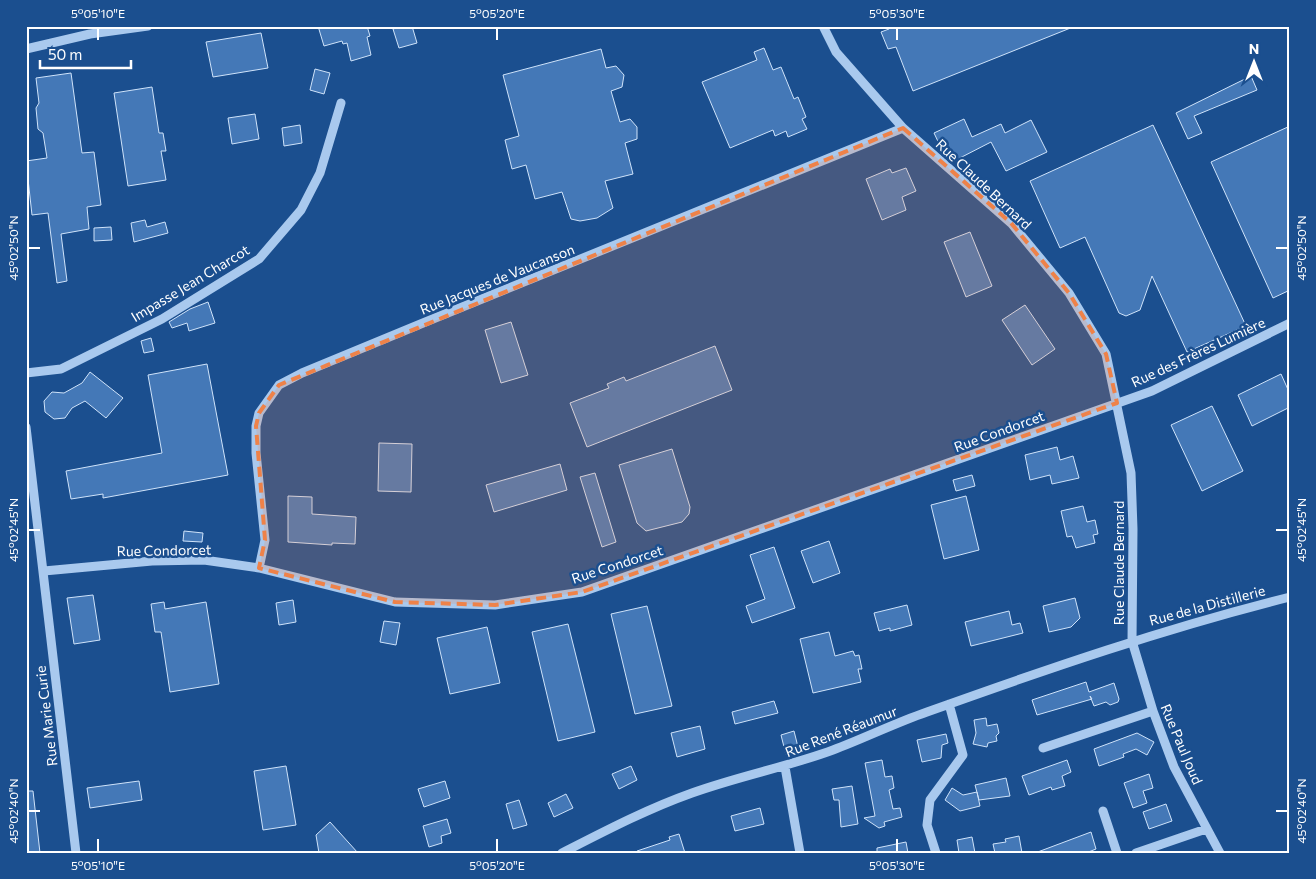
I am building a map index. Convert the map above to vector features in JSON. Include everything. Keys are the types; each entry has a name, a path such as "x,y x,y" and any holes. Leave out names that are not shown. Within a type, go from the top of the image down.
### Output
{"street":[{"path":"26,49 90,34 148,26"},
{"name":"Rue Claude Bernard","path":"823,26 836,52 903,128 1010,223 1069,293 1106,354 1131,473 1133,529 1132,641"},
{"name":"Impasse Jean Charcot","path":"26,373 61,369 162,319 258,259 301,210 320,173 341,103"},
{"name":"Rue Jacques de Vaucanson","path":"259,568 265,540 256,453 256,426 259,413 279,385 325,364 903,128"},
{"name":"Rue des Frères Lumière","path":"1117,403 1152,391 1290,323"},
{"name":"Rue Condorcet","path":"44,571 152,561 204,560 259,568 395,602 495,605 582,592 1117,403"},
{"name":"Rue Marie Curie","path":"26,427 76,853"},
{"name":"Rue de la Distillerie","path":"1132,641 1204,618 1290,598"},
{"name":"Rue René Réaumur","path":"562,853 641,813 694,792 785,767 949,704 1132,641"},
{"name":"Rue Paul Joud","path":"1132,641 1153,711 1174,767 1220,853"},
{"path":"936,853 927,825 930,800 963,755 949,704"},
{"path":"1043,748 1153,711"},
{"path":"785,767 800,853"},
{"path":"1103,810 1117,853"},
{"path":"1136,853 1206,829"}],"highlighted area":[{"path":"903,128 1011,223 1069,293 1106,354 1117,403 582,592 495,605 395,602 259,568 265,540 256,426 259,413 279,385"}],"building":[{"path":"318,26 367,26 370,36 367,37 371,55 351,61 347,43 343,44 342,41 324,46"},
{"path":"412,26 417,43 399,48 393,29"},
{"path":"888,26 1073,27 913,91 896,47 888,49 881,32 889,29"},
{"path":"261,33 268,68 213,77 206,42"},
{"path":"764,48 773,70 781,67 794,99 798,97 806,117 802,119 807,129 788,137 786,131 775,136 773,130 730,148 702,82 757,60 754,52"},
{"path":"601,49 606,68 616,66 624,75 622,87 611,91 620,122 630,119 637,127 637,139 625,143 633,174 605,181 613,208 597,218 580,221 571,219 562,192 535,199 526,165 512,169 505,140 519,136 503,75"},
{"path":"315,69 330,73 324,94 310,90"},
{"path":"71,73 82,153 94,152 101,205 87,207 89,229 61,234 67,281 57,283 48,213 32,215 26,161 47,158 43,133 38,129 36,108 39,103 36,78"},
{"path":"1251,76 1257,90 1194,116 1202,133 1188,139 1176,113"},
{"path":"152,87 159,133 163,133 166,151 161,151 166,180 128,186 114,93"},
{"path":"255,114 259,139 232,144 228,118"},
{"path":"964,119 972,137 1001,124 1005,133 1031,120 1047,152 1006,171 991,142 956,160 950,149 943,152 934,133"},
{"path":"300,125 302,143 284,146 282,128"},
{"path":"1153,125 1246,326 1187,352 1152,276 1140,310 1126,316 1119,313 1085,237 1060,248 1030,181"},
{"path":"1290,126 1290,290 1273,298 1211,162"},
{"path":"906,168 916,191 902,197 906,210 882,220 866,179 890,169 892,173"},
{"path":"145,220 147,227 165,222 168,233 134,242 131,223"},
{"path":"111,227 112,240 94,241 94,228"},
{"path":"970,232 992,286 966,297 944,242"},
{"path":"208,302 215,323 189,331 187,323 172,328 169,322 190,309"},
{"path":"1025,305 1055,349 1032,365 1002,320"},
{"path":"511,322 528,375 501,383 485,330"},
{"path":"151,338 154,351 144,353 141,341"},
{"path":"715,346 732,390 587,447 570,403 609,388 607,384 624,377 626,381"},
{"path":"207,364 228,475 103,498 103,494 71,499 66,471 162,453 148,375"},
{"path":"90,372 123,398 106,418 85,401 72,408 65,418 54,419 45,412 44,401 52,392 64,393 82,383"},
{"path":"1281,374 1290,394 1290,407 1252,426 1238,395"},
{"path":"1212,406 1243,471 1202,491 1171,425"},
{"path":"379,443 412,444 411,492 378,491"},
{"path":"1057,447 1060,460 1073,456 1079,478 1052,484 1050,475 1030,480 1025,455"},
{"path":"672,449 690,507 689,514 682,522 646,531 637,523 619,465"},
{"path":"560,464 567,490 494,512 486,485"},
{"path":"595,473 616,542 602,547 580,477"},
{"path":"972,475 975,486 956,491 953,480"},
{"path":"288,496 312,497 312,514 356,517 355,544 332,543 332,545 288,542"},
{"path":"966,496 979,550 944,559 931,505"},
{"path":"1083,506 1087,522 1095,520 1098,534 1093,535 1095,543 1076,548 1072,536 1067,537 1061,511"},
{"path":"184,531 203,533 202,542 183,541"},
{"path":"829,541 840,573 813,583 801,551"},
{"path":"774,547 795,608 752,623 746,606 765,599 750,555"},
{"path":"93,595 100,640 74,644 67,598"},
{"path":"1075,598 1080,618 1071,627 1049,632 1043,606"},
{"path":"293,600 296,622 279,625 276,603"},
{"path":"164,602 165,609 206,602 219,684 170,692 161,632 155,632 151,604"},
{"path":"907,605 912,625 890,631 890,628 879,631 874,613"},
{"path":"647,606 672,706 635,714 611,614"},
{"path":"1009,611 1012,625 1020,623 1023,633 971,646 965,622"},
{"path":"384,621 400,623 396,645 380,642"},
{"path":"568,624 595,732 558,741 532,632"},
{"path":"487,627 500,683 450,694 437,638"},
{"path":"829,632 835,656 853,651 855,656 859,655 862,669 858,669 861,682 813,693 800,639"},
{"path":"1086,682 1089,692 1114,683 1119,699 1118,702 1110,705 1106,702 1094,706 1091,699 1037,715 1032,700"},
{"path":"774,701 778,713 735,724 732,712"},
{"path":"986,718 987,726 997,724 999,733 996,736 997,741 988,743 987,747 973,744 976,733 974,720"},
{"path":"700,726 705,749 677,757 671,733"},
{"path":"794,731 799,751 786,755 781,735"},
{"path":"1137,733 1154,742 1147,755 1136,749 1123,754 1124,757 1099,766 1094,749"},
{"path":"946,734 948,743 942,745 941,758 922,762 917,740"},
{"path":"882,760 885,777 892,776 894,788 889,790 893,809 900,808 902,817 884,822 885,826 879,828 864,818 875,816 865,763"},
{"path":"1067,760 1071,772 1062,776 1065,786 1052,790 1051,787 1029,795 1022,776"},
{"path":"286,766 296,825 263,830 254,771"},
{"path":"631,766 637,780 619,789 612,774"},
{"path":"1149,774 1153,788 1143,791 1147,803 1133,808 1124,783"},
{"path":"1006,778 1010,796 979,800 975,785"},
{"path":"139,781 142,800 90,808 87,788"},
{"path":"445,781 450,798 424,807 418,789"},
{"path":"852,786 858,824 841,827 839,800 834,800 832,789"},
{"path":"952,788 963,795 977,792 980,806 960,811 945,800"},
{"path":"26,791 33,791 40,853 26,853"},
{"path":"566,794 573,808 554,817 548,803"},
{"path":"519,800 527,825 513,829 506,804"},
{"path":"1166,804 1172,821 1149,829 1143,812"},
{"path":"760,808 764,824 735,831 731,816"},
{"path":"447,819 451,833 441,836 442,843 429,847 423,826"},
{"path":"330,822 358,853 319,853 316,835"},
{"path":"1091,832 1096,849 1086,853 1035,853"},
{"path":"679,834 685,853 637,853 637,851 670,840 669,837"},
{"path":"1019,836 1022,853 995,853 993,844 1006,842 1005,839"},
{"path":"972,837 975,853 959,853 957,840"},
{"path":"906,842 908,853 877,853 877,848"}]}
